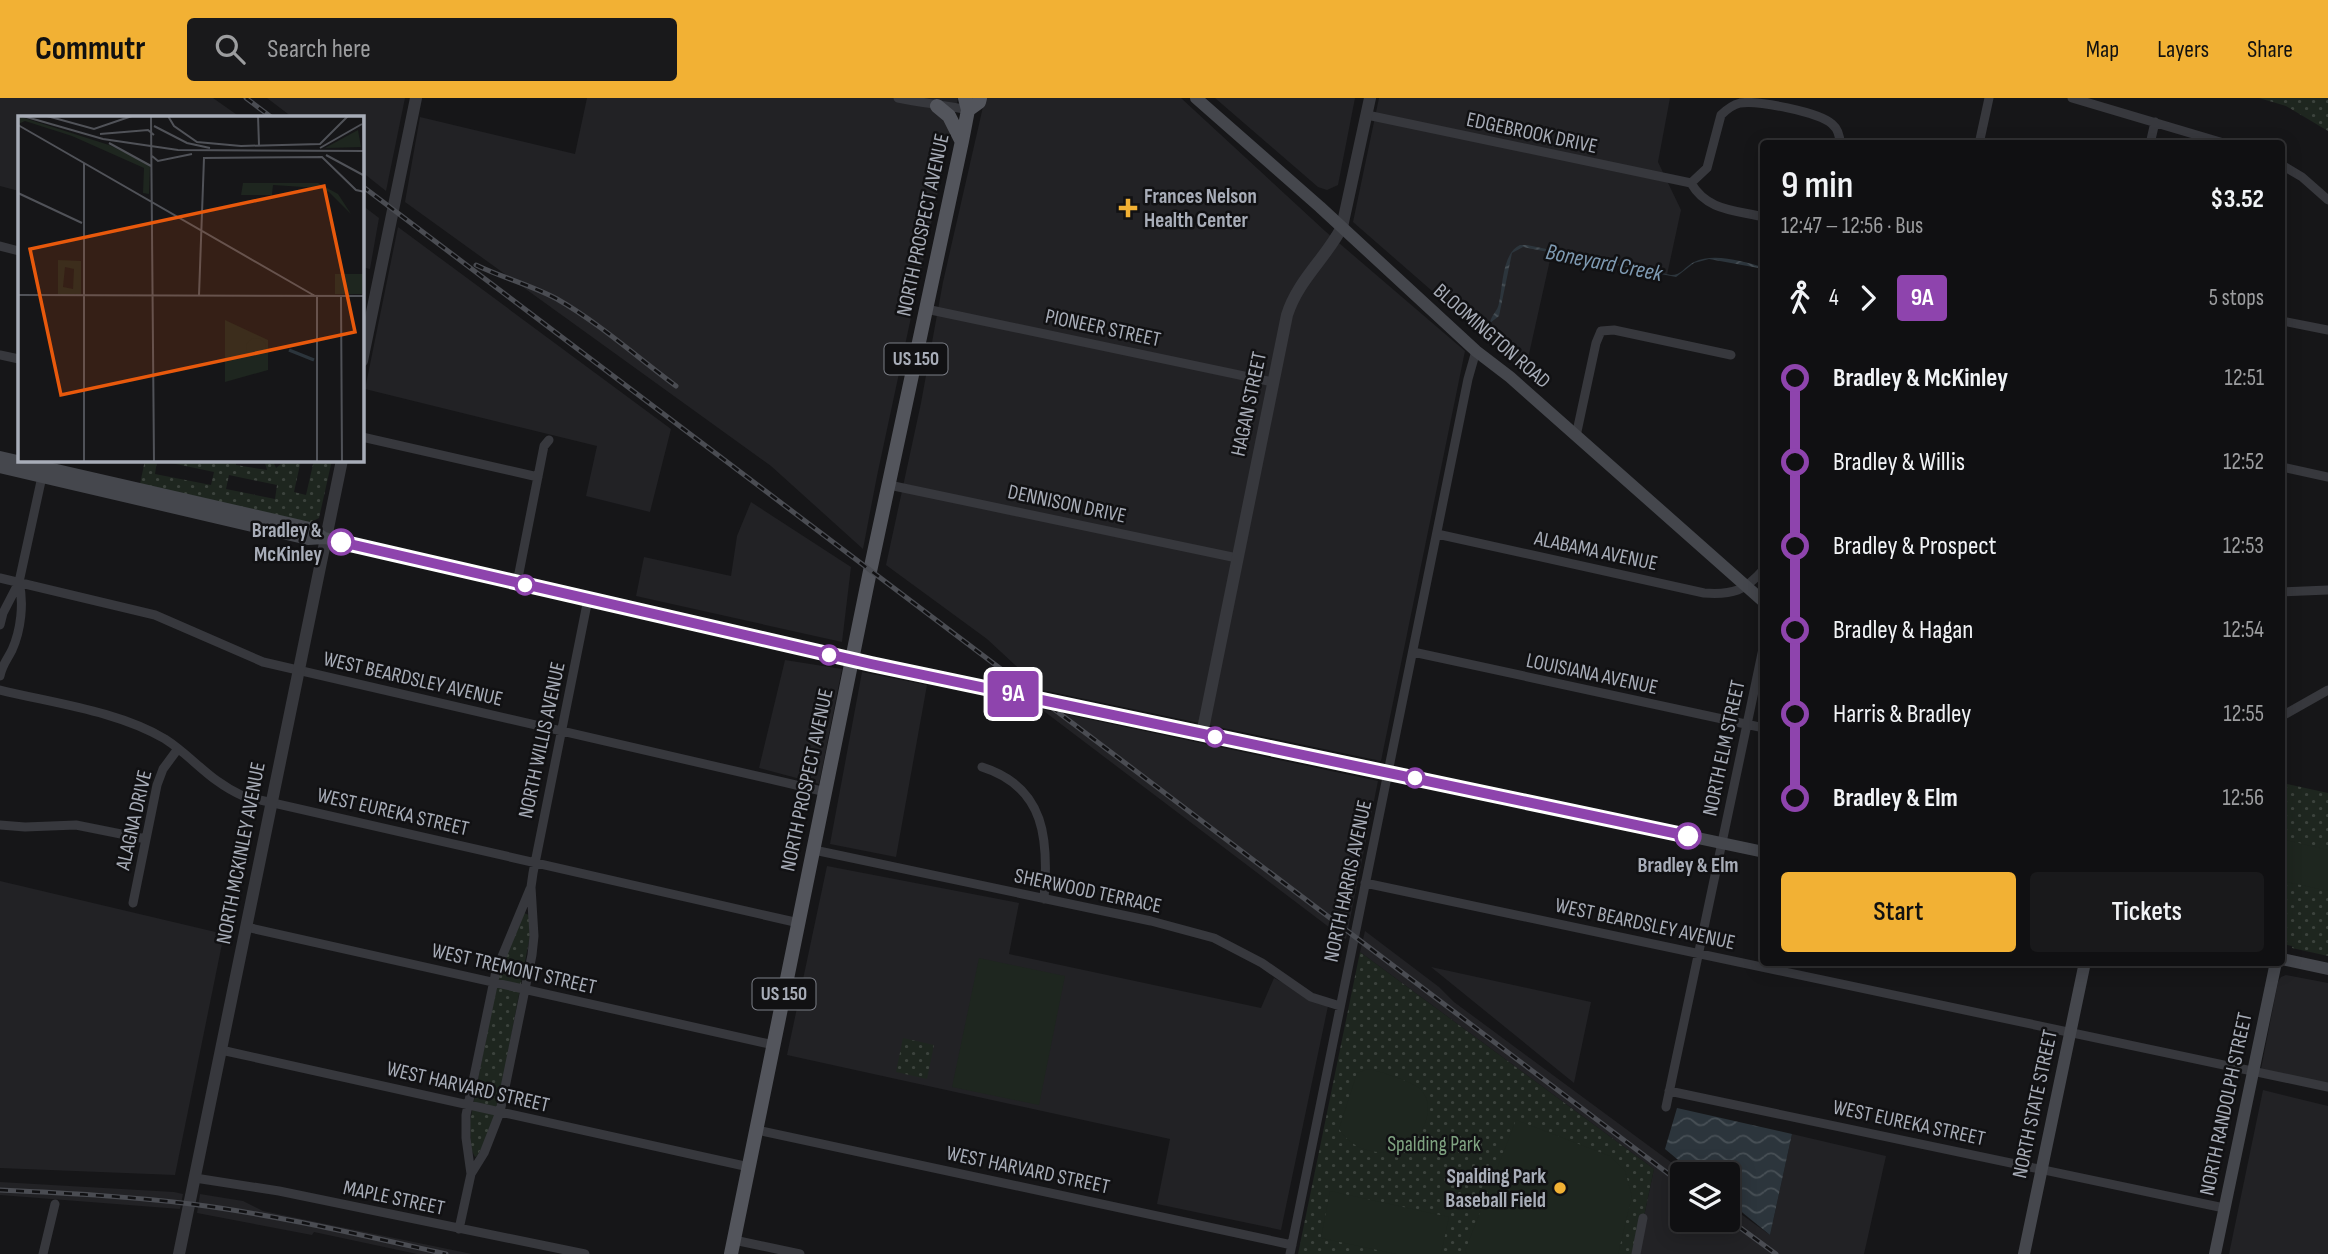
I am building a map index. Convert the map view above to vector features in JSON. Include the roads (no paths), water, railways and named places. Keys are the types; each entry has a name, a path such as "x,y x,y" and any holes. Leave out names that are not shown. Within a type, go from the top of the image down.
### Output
{"main road":[{"name":"NORTH PROSPECT AVENUE","path":"733,1247 852,660 962,141 967,104 979,102 980,98"},
{"name":"BLOOMINGTON ROAD","path":"1196,98 1342,227 1476,351 1760,598"},
{"path":"937,106 949,116 962,141"},
{"path":"0,457 43,472 307,539 325,538 852,660 1760,851"},
{"path":"0,467 43,472"},
{"path":"2285,960 2328,969"},
{"name":"NORTH STATE STREET","path":"2024,1254 2084,966"},
{"name":"NORTH RANDOLPH STREET","path":"2215,1254 2275,966"}],"street":[{"path":"364,351 416,98"},
{"path":"898,98 937,106 967,104"},
{"name":"HAGAN STREET","path":"1202,734 1287,314 1294,295 1342,227 1370,98"},
{"path":"1980,140 1989,98"},
{"path":"2072,98 2214,140"},
{"path":"1760,216 1713,205 1703,200 1691,183 1707,168 1721,115 1740,103 1757,103 1825,119 1838,131 1839,140"},
{"name":"EDGEBROOK DRIVE","path":"1367,115 1691,183"},
{"path":"2151,140 2155,122"},
{"path":"2285,167 2302,177 2328,200"},
{"path":"0,246 18,251"},
{"name":"PIONEER STREET","path":"926,309 1273,382"},
{"path":"2285,322 2328,330"},
{"path":"1576,436 1601,331 1614,330 1731,355"},
{"name":"NORTH HARRIS AVENUE","path":"1291,1249 1468,379 1476,351"},
{"path":"0,355 18,359"},
{"path":"364,437 538,477"},
{"path":"517,583 544,446 549,440"},
{"name":"NORTH MCKINLEY AVENUE","path":"179,1254 342,462"},
{"path":"2285,468 2328,477"},
{"path":"0,625 3,613 19,582 43,472"},
{"name":"DENNISON DRIVE","path":"889,485 1237,558"},
{"name":"ALABAMA AVENUE","path":"1437,534 1704,593 1729,593 1747,587"},
{"path":"1747,587 1760,573"},
{"name":"WEST BEARDSLEY AVENUE","path":"0,578 155,615 239,653 297,670 825,792"},
{"path":"0,676 1,659 10,654 18,629 22,595 19,582"},
{"path":"2285,592 2328,590"},
{"name":"NORTH WILLIS AVENUE","path":"471,1174 484,1153 500,1112 534,936 531,887 535,863 588,599"},
{"name":"LOUISIANA AVENUE","path":"1413,652 1760,727"},
{"name":"NORTH ELM STREET","path":"1666,1107 1760,664"},
{"name":"WEST EUREKA STREET","path":"0,690 128,722 165,740 230,790 271,803 799,923"},
{"path":"2285,714 2327,693"},
{"name":"ALAGNA DRIVE","path":"133,903 160,775 177,750"},
{"path":"982,767 1000,772 1015,782 1025,793 1038,817 1046,848 1044,899"},
{"path":"0,825 25,827 63,823 146,839"},
{"name":"SHERWOOD TERRACE","path":"814,850 1151,921 1214,938 1262,963 1311,996 1340,1006"},
{"name":"WEST BEARDSLEY AVENUE","path":"1365,883 2328,1087"},
{"name":"NORTH WILLIS AVENUE","path":"459,1229 471,1174 466,1127 468,1104 494,982 518,914 531,887"},
{"name":"WEST TREMONT STREET","path":"246,927 774,1045"},
{"name":"WEST HARVARD STREET","path":"221,1050 749,1167"},
{"name":"WEST EUREKA STREET","path":"1669,1091 2224,1208"},
{"name":"WEST HARVARD STREET","path":"757,1130 1291,1249"},
{"name":"MAPLE STREET","path":"195,1178 279,1191 584,1254"},
{"path":"43,1254 55,1204"},
{"path":"1636,1254 1643,1218"},
{"path":"733,1247 800,1254"}],"water":[{"path":"1527,245 1671,275 1694,262 1711,258 1738,261 1760,268 1709,259 1694,263 1676,277 1523,247 1512,253 1499,316 1490,323 1498,306 1504,271 1510,255 1514,249"},
{"path":"1677,1108 1792,1134 1770,1235 1740,1211 1740,1162 1681,1162 1665,1149"}],"railway":[{"path":"246,98 270,116"},
{"path":"364,188 1670,1175"},
{"path":"476,265 573,308 676,386"},
{"path":"0,1190 167,1201 223,1209 319,1226 446,1254"},
{"path":"1740,1228 1776,1254"}],"place":[{"name":"Frances Nelson Health Center","path":"1128,208"},
{"name":"Bradley & McKinley","path":"341,542"},
{"name":"Bradley & Elm","path":"1688,836"},
{"name":"Spalding Park Baseball Field","path":"1560,1188"}],"water label":[{"name":"Boneyard Creek","path":"1604,263"}],"park label":[{"name":"Spalding Park","path":"1434,1144"}]}
